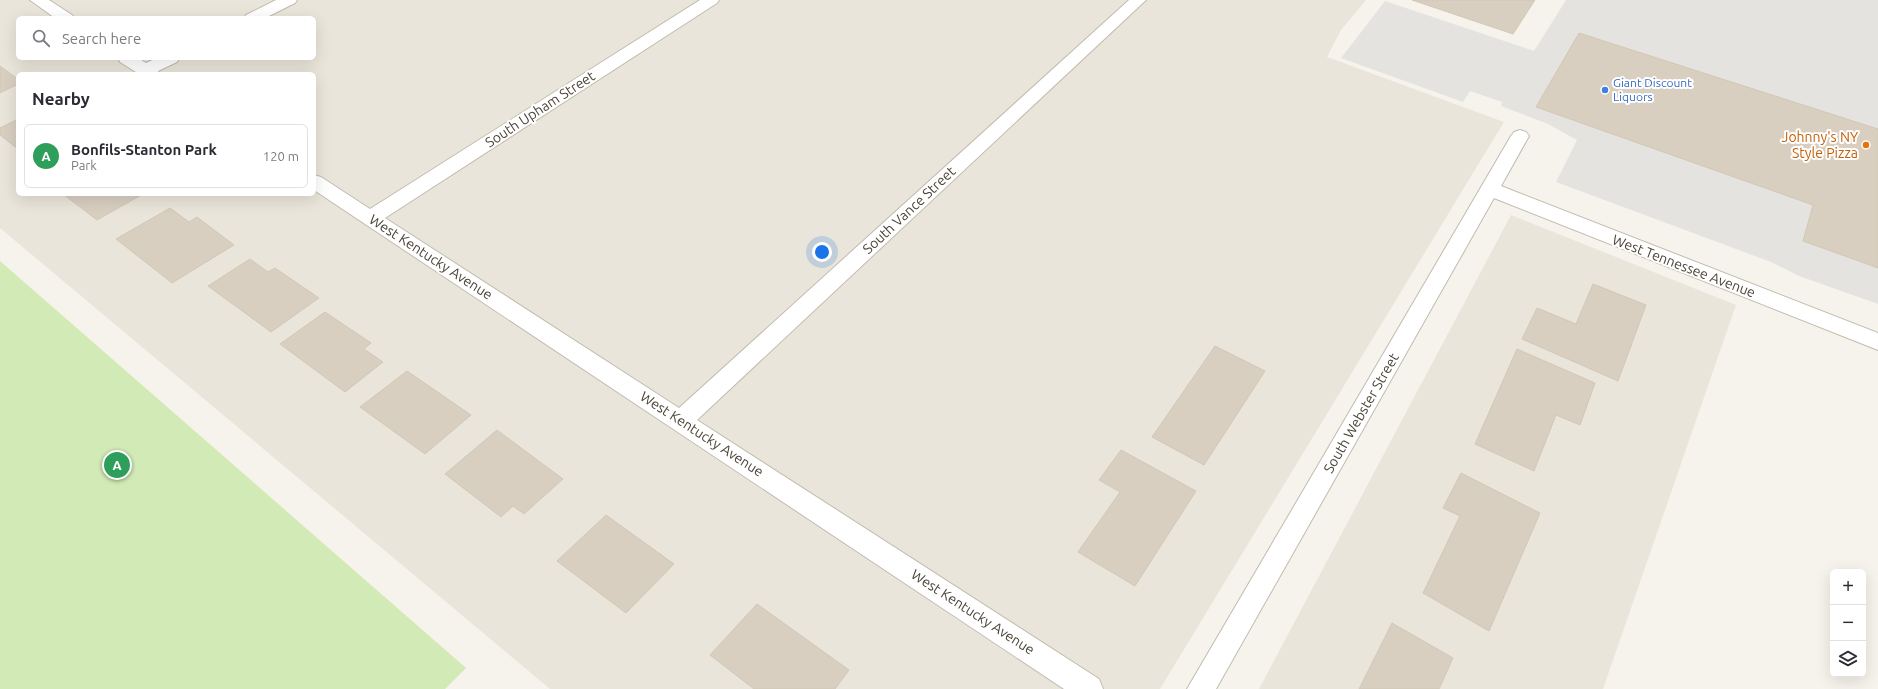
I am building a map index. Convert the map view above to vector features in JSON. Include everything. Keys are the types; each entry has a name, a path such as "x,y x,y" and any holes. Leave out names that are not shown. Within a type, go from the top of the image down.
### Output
{"street":[{"path":"38,0 63,16"},
{"path":"256,16 289,0"},
{"name":"South Upham Street","path":"370,218 711,0"},
{"name":"South Vance Street","path":"681,420 1138,0"},
{"path":"129,60 148,72 168,60"},
{"name":"South Webster Street","path":"1201,689 1520,136"},
{"name":"West Kentucky Avenue","path":"316,182 681,420 1089,689"},
{"name":"West Tennessee Avenue","path":"1490,189 1878,342"}],"shaded area":[{"path":"0,0 1366,0 1341,30 1327,57 1504,122 1160,689 550,689 0,228"},
{"path":"1566,0 1878,0 1878,304 1799,276 1771,262 1556,182 1577,140 1548,124 1501,106 1502,102 1470,91 1463,102 1341,58 1385,1 1534,51"},
{"path":"1511,215 1736,305 1603,689 1259,689"}],"green space":[{"path":"0,261 466,668 445,689 0,689"}],"building":[{"path":"1412,0 1535,0 1513,34"},
{"path":"1579,33 1878,129 1878,268 1803,241 1813,205 1536,107"},
{"path":"0,66 16,78 16,85 0,93"},
{"path":"16,120 16,147 0,135 0,128"},
{"path":"66,196 139,196 97,220"},
{"path":"170,208 189,222 197,217 234,245 172,283 116,239"},
{"path":"250,259 268,272 275,268 319,298 271,332 208,286"},
{"path":"1593,284 1646,305 1618,381 1522,339 1537,308 1576,324"},
{"path":"325,312 371,343 364,349 383,362 345,392 280,344"},
{"path":"1215,346 1265,371 1204,465 1152,437"},
{"path":"1517,349 1595,383 1580,425 1556,415 1534,471 1475,444"},
{"path":"407,371 471,415 425,454 360,407"},
{"path":"497,430 563,479 524,514 513,506 501,517 445,474"},
{"path":"1121,450 1196,491 1135,586 1078,552 1120,492 1099,480"},
{"path":"1461,473 1540,513 1489,631 1423,593 1460,516 1443,508"},
{"path":"606,515 674,564 626,613 557,561"},
{"path":"757,604 849,670 835,689 754,689 710,655"},
{"path":"1392,623 1453,658 1439,689 1359,689"}],"place":[{"name":"Giant Discount Liquors","path":"1605,90"},
{"name":"Johnny's NY Style Pizza","path":"1866,145"},
{"name":"Bonfils-Stanton Park","path":"117,465"}]}
